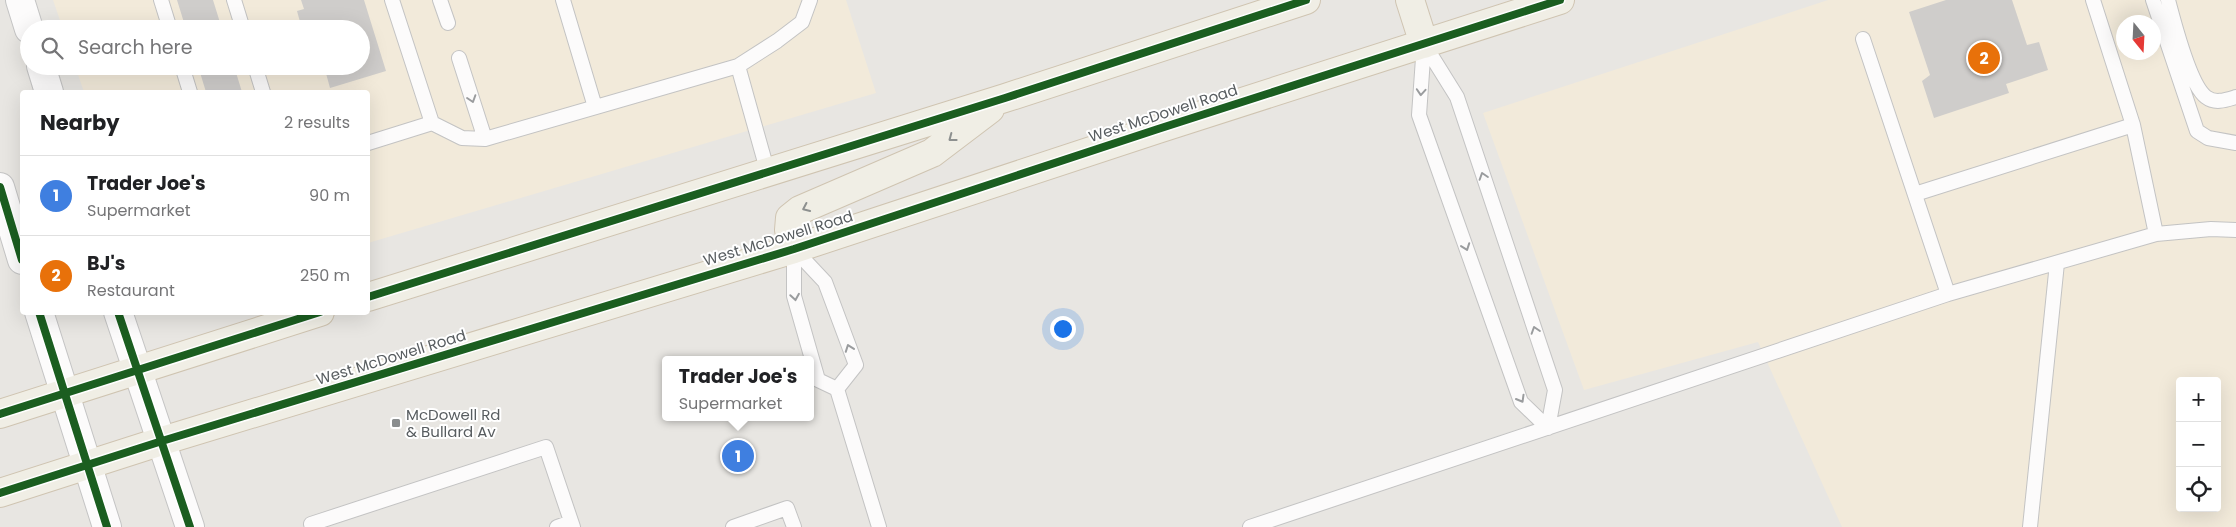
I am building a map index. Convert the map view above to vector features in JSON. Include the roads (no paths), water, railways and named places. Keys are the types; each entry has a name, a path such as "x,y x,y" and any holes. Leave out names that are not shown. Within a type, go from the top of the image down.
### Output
{"main road":[{"path":"20,0 26,20"},
{"path":"370,296 1005,98 1306,0"},
{"path":"1410,0 1424,44"},
{"name":"West McDowell Road","path":"0,492 794,248 1560,0"},
{"path":"43,75 48,90"},
{"path":"794,248 789,230 790,218 800,210 932,153 1005,98"},
{"path":"0,187 20,253"},
{"path":"40,315 63,393 107,527"},
{"path":"119,315 190,527"},
{"path":"0,414 311,315"}],"lane":[{"path":"161,0 167,20"},
{"path":"234,0 238,20"},
{"path":"392,0 432,123"},
{"path":"440,0 448,23"},
{"path":"563,0 595,107"},
{"path":"370,142 432,123 462,138 485,139 738,66 802,22 810,0"},
{"path":"2093,0 2133,125 2156,234"},
{"path":"2153,0 2197,131 2208,138 2236,143"},
{"path":"2168,0 2195,84 2207,98 2220,101 2236,97"},
{"path":"1863,39 1948,294"},
{"path":"1424,44 1457,97 1555,390 1548,428"},
{"path":"1424,44 1419,115 1521,402 1548,428"},
{"path":"459,58 485,139"},
{"path":"738,66 768,173"},
{"path":"185,75 189,90"},
{"path":"258,75 262,90"},
{"path":"1915,194 2133,125"},
{"path":"1250,527 1948,294 2156,234 2211,229 2236,230"},
{"path":"794,248 825,282 856,365 837,389"},
{"path":"794,248 794,296 811,356"},
{"path":"2030,527 2057,263"},
{"path":"814,366 818,380 837,389 879,527"},
{"path":"312,527 311,524 546,447 572,525 557,527"},
{"path":"733,527 787,508 794,527"}],"place":[{"name":"BJ's","path":"1984,58"},
{"name":"McDowell Rd & Bullard Av","path":"396,423"},
{"name":"Trader Joe's","path":"738,456"}]}
